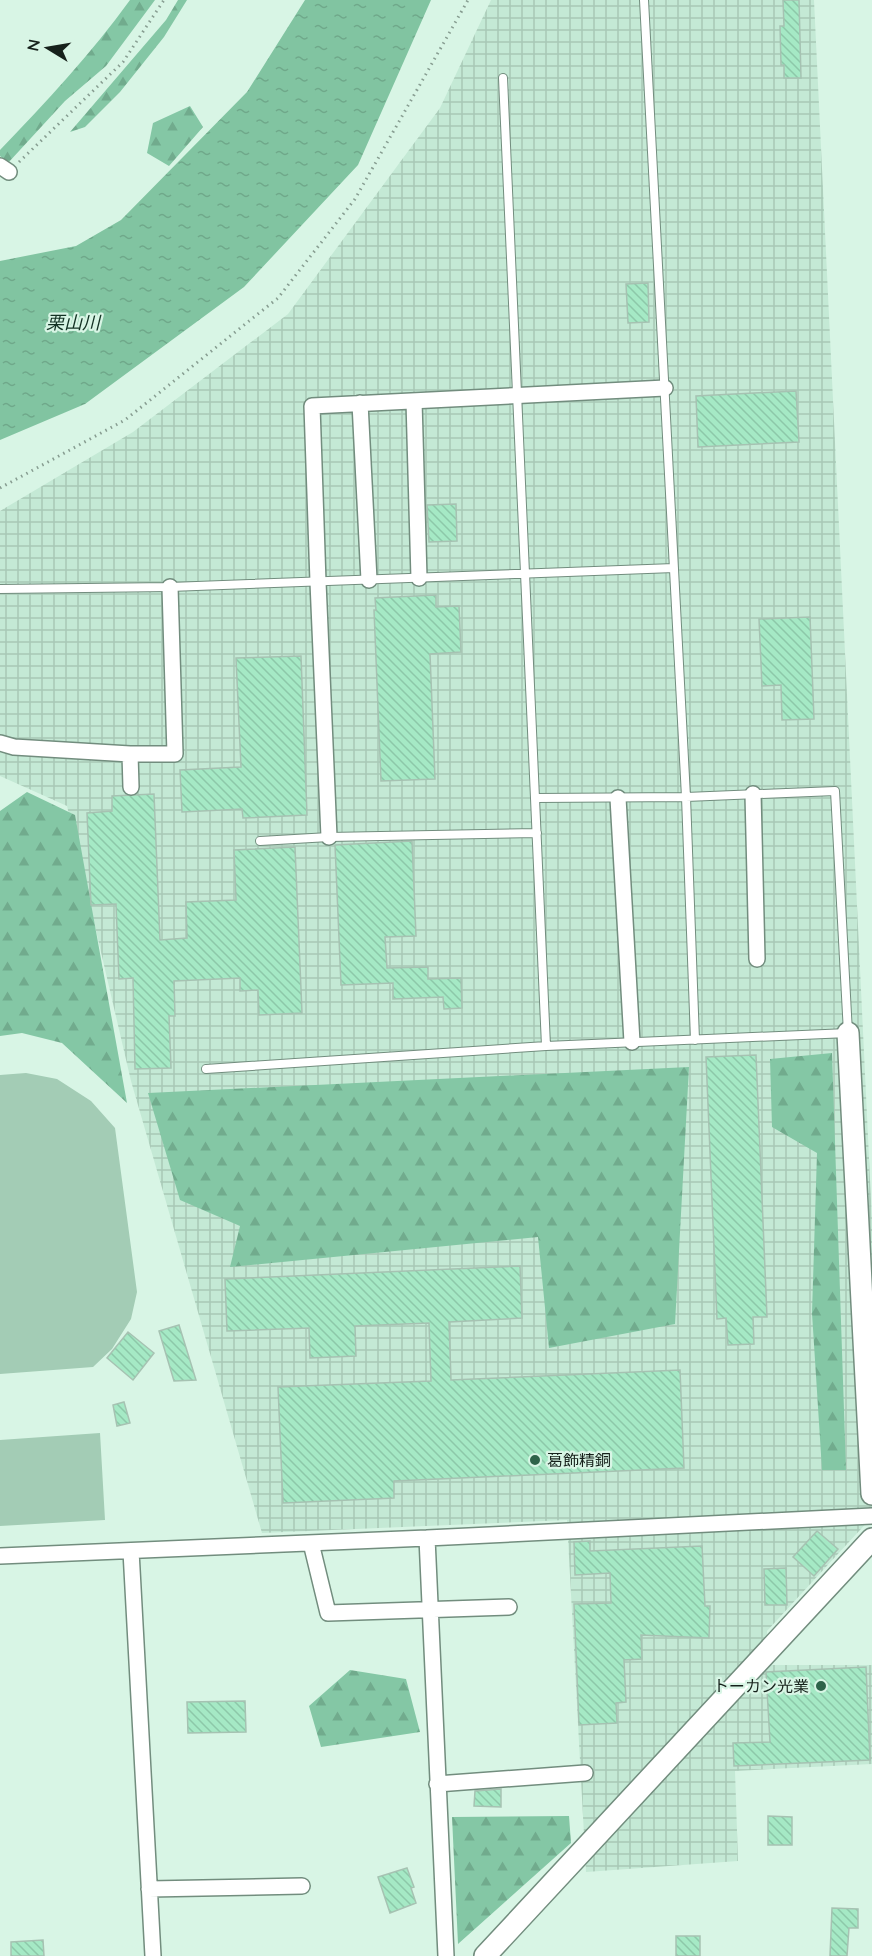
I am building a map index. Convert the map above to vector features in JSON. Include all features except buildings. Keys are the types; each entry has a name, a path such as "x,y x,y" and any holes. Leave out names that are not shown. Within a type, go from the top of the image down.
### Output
{"street":[{"path":"329,837 312,406 665,388"},
{"path":"414,401 419,578"},
{"path":"360,403 369,580"},
{"path":"0,742 14,747 130,754 174,754 170,588"},
{"path":"130,754 131,787"},
{"path":"753,794 757,959"},
{"path":"618,798 632,1042"},
{"path":"848,1034 872,1494"},
{"path":"0,1556 872,1516"},
{"path":"427,1538 436,1784 446,1956"},
{"path":"485,1956 872,1539"},
{"path":"311,1543 328,1613 510,1607"},
{"path":"131,1551 153,1956"},
{"path":"436,1784 585,1773"},
{"path":"149,1889 302,1886"}],"lane":[{"path":"644,0 686,797 695,1040"},
{"path":"503,78 546,1046"},
{"path":"0,589 170,588 674,568"},
{"path":"207,1069 546,1046 848,1034 836,791 686,797 536,798"},
{"path":"260,841 329,837 537,833"}],"path":[{"path":"5,169 123,62 164,0"},
{"path":"0,488 125,420 278,298 355,199 468,0"}],"shaded area":[{"path":"491,0 814,0 872,1221 872,1517 767,1631 768,1665 872,1665 872,1764 735,1771 738,1861 586,1872 567,1520 262,1533 131,1081 67,806 0,776 0,511 133,432 288,314 440,108"},
{"path":"26,1073 57,1079 91,1101 115,1128 137,1292 131,1319 112,1349 93,1367 0,1374 0,1075"},
{"path":"100,1433 105,1520 0,1526 0,1440"}],"green space":[{"path":"130,0 155,0 106,66 65,101 8,163 0,156 0,150 84,59"},
{"path":"178,0 187,0 164,37 120,92 85,127 70,132 166,20"},
{"path":"190,106 203,127 169,166 147,153 153,123"},
{"path":"27,792 75,815 127,1103 62,1043 22,1033 0,1036 0,811"},
{"path":"832,1053 846,1470 822,1470 812,1313 817,1153 772,1127 770,1059"},
{"path":"689,1067 675,1324 549,1348 538,1237 230,1267 240,1226 180,1200 148,1093"},
{"path":"350,1670 406,1679 420,1732 321,1747 309,1706"},
{"path":"569,1816 571,1843 458,1944 452,1817"}],"water":[{"name":"栗山川","path":"305,0 431,0 358,165 244,287 85,404 0,440 0,261 76,246 121,220 247,92"}],"place":[{"name":"葛飾精銅","path":"535,1460"},
{"name":"トーカン光業","path":"821,1686"}]}
